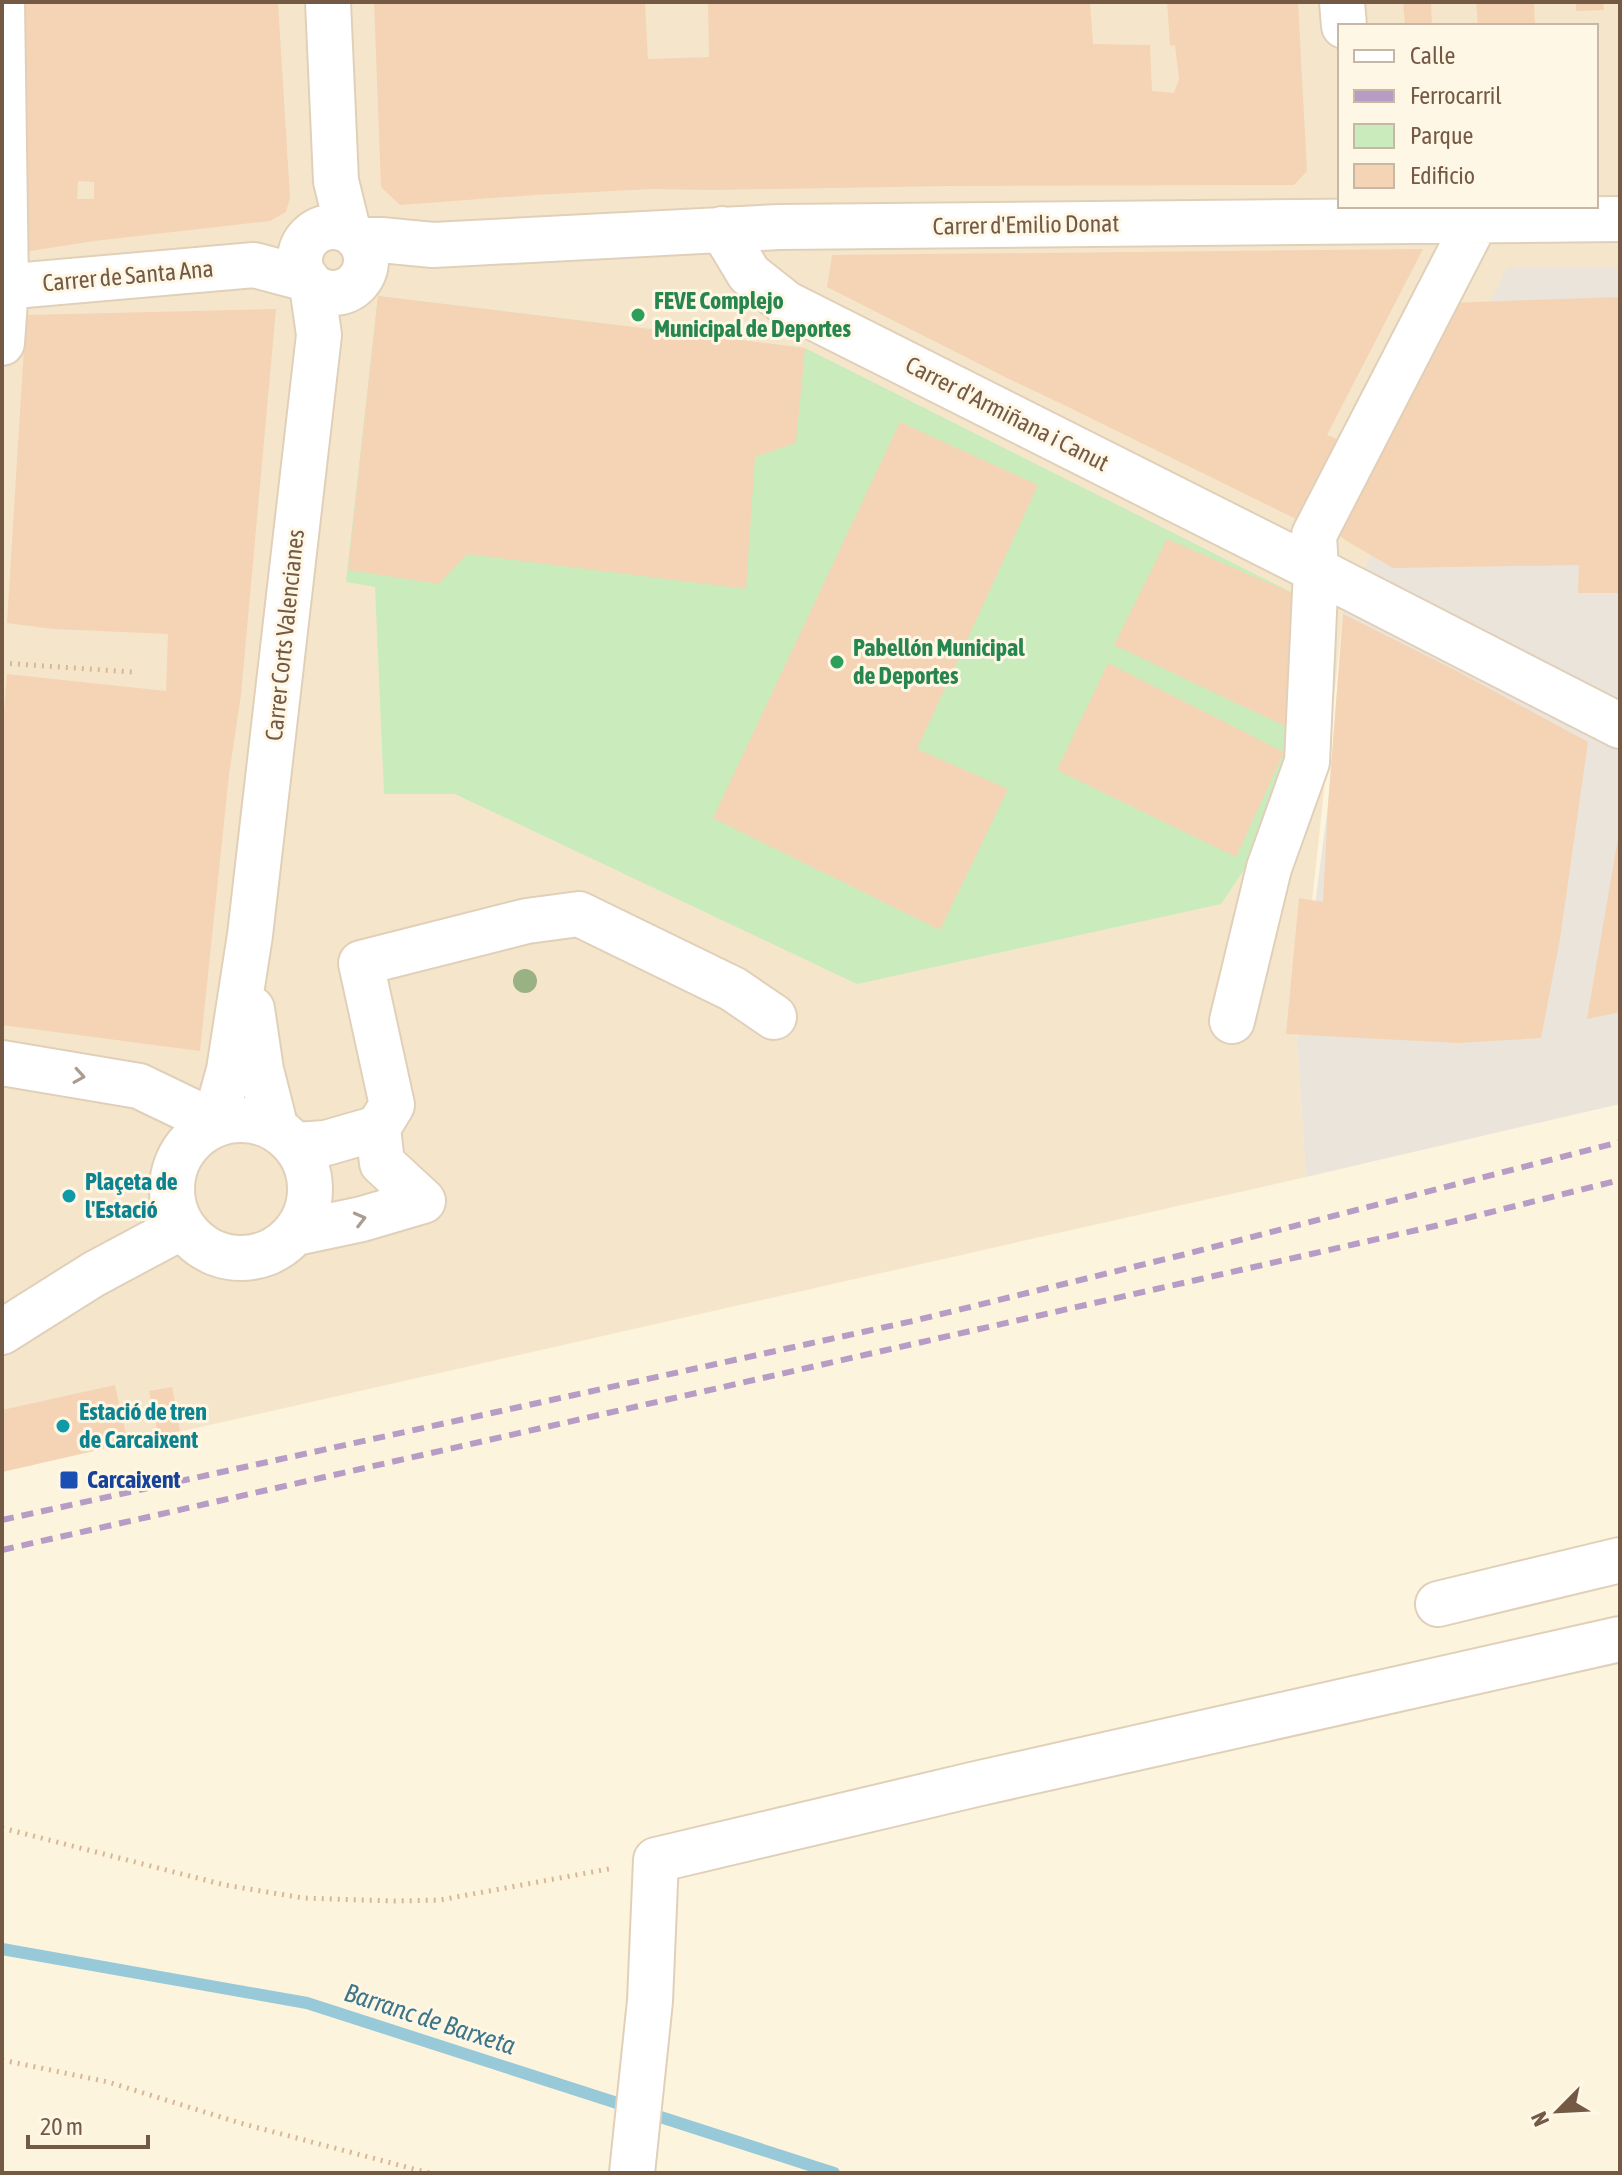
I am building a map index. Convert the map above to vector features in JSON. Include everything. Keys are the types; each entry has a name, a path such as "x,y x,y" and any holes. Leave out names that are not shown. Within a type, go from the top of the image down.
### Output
{"street":[{"path":"2,2 2,343"},
{"path":"328,2 336,181 332,259"},
{"path":"1342,2 1344,24"},
{"name":"Carrer d'Emilio Donat","path":"332,259 381,240 433,245 722,229 1355,214 1477,219 1620,219"},
{"path":"1232,1021 1269,868 1307,762 1316,570 1314,535 1477,219"},
{"name":"Carrer d'Armiñana i Canut","path":"722,229 749,274 787,304 1620,726"},
{"name":"Carrer de Santa Ana","path":"4,287 332,259"},
{"name":"Carrer Corts Valencianes","path":"212,1126 229,1070 250,935 319,335 332,259"},
{"path":"296,1233 362,1219 423,1201 382,1163 385,1117 361,963 527,921 579,914 733,989 774,1017"},
{"name":"Carrer Corts Valencianes","path":"250,935 252,1014 261,1070 285,1137"},
{"path":"2,1063 139,1086 191,1111 212,1126"},
{"path":"285,1137 307,1165 311,1189 307,1212 296,1233 280,1248 260,1257 237,1259 216,1255 196,1243 182,1227 174,1205 172,1183 178,1161 189,1143 212,1126 237,1119 257,1121 285,1137 326,1143 385,1117"},
{"path":"2,1332 94,1274 182,1227"},
{"path":"1438,1604 1620,1560"},
{"path":"632,2173 650,2001 656,1860 976,1784 1620,1639"}],"path":[{"path":"2,663 132,672"},
{"path":"2,1828 225,1885 303,1898 440,1900 656,1860"},
{"path":"2,2060 108,2082 240,2123 429,2173"}],"shaded area":[{"path":"2,2 1620,2 1620,267 1507,268 1343,614 1297,1041 1306,1177 2,1472"},
{"path":"1507,267 1620,267 1620,1104 1306,1177 1297,1042 1328,805 1343,614"}],"green space":[{"name":"Pabellón Municipal de Deportes","path":"378,296 805,348 1301,597 1294,758 1248,864 1221,904 857,984 455,794 384,794 375,587 346,582"}],"building":[{"path":"22,2 278,2 290,198 286,212 270,221 24,252","holes":["78,181 94,182 94,199 77,199"]},
{"path":"374,2 645,2 648,59 709,57 708,2 1090,2 1093,44 1150,45 1152,91 1174,93 1179,79 1175,45 1170,46 1167,2 1298,2 1307,171 1294,185 653,189 400,205 381,187"},
{"path":"1403,2 1431,2 1432,24 1405,24"},
{"path":"1476,2 1534,2 1535,24 1478,24"},
{"path":"1576,2 1603,2 1604,10 1576,11"},
{"path":"1423,249 1327,435 1347,443 1306,524 827,287 832,255"},
{"path":"378,296 805,348 796,443 755,457 746,589 467,554 439,584 348,570"},
{"path":"1620,297 1620,593 1578,593 1579,565 1393,568 1335,531 1447,303"},
{"path":"276,309 241,695 229,775 200,1051 2,1025 2,737 7,674 166,691 168,634 53,629 7,623 26,315"},
{"path":"900,422 1038,485 917,749 1008,789 940,930 713,818"},
{"path":"1167,539 1301,597 1289,728 1114,645"},
{"path":"1343,614 1588,742 1560,939 1541,1038 1458,1043 1286,1034 1299,898 1323,902"},
{"path":"1108,663 1284,752 1236,857 1057,770"},
{"path":"1618,838 1620,1012 1587,1019"},
{"name":"Estació de tren de Carcaixent","path":"115,1385 128,1443 2,1472 2,1410"},
{"path":"172,1387 180,1431 158,1435 149,1391"}],"waterway":[{"name":"Barranc de Barxeta","path":"2,1949 307,2003 834,2173"}],"railway":[{"path":"2,1520 913,1321 1620,1142"},
{"path":"2,1550 1435,1226 1620,1180"}],"place":[{"name":"FEVE Complejo Municipal de Deportes","path":"638,315"},
{"name":"Pabellón Municipal de Deportes","path":"837,662"},
{"name":"Plaçeta de l'Estació","path":"69,1196"},
{"name":"Estació de tren de Carcaixent","path":"63,1426"},
{"name":"Carcaixent","path":"69,1480"}]}
